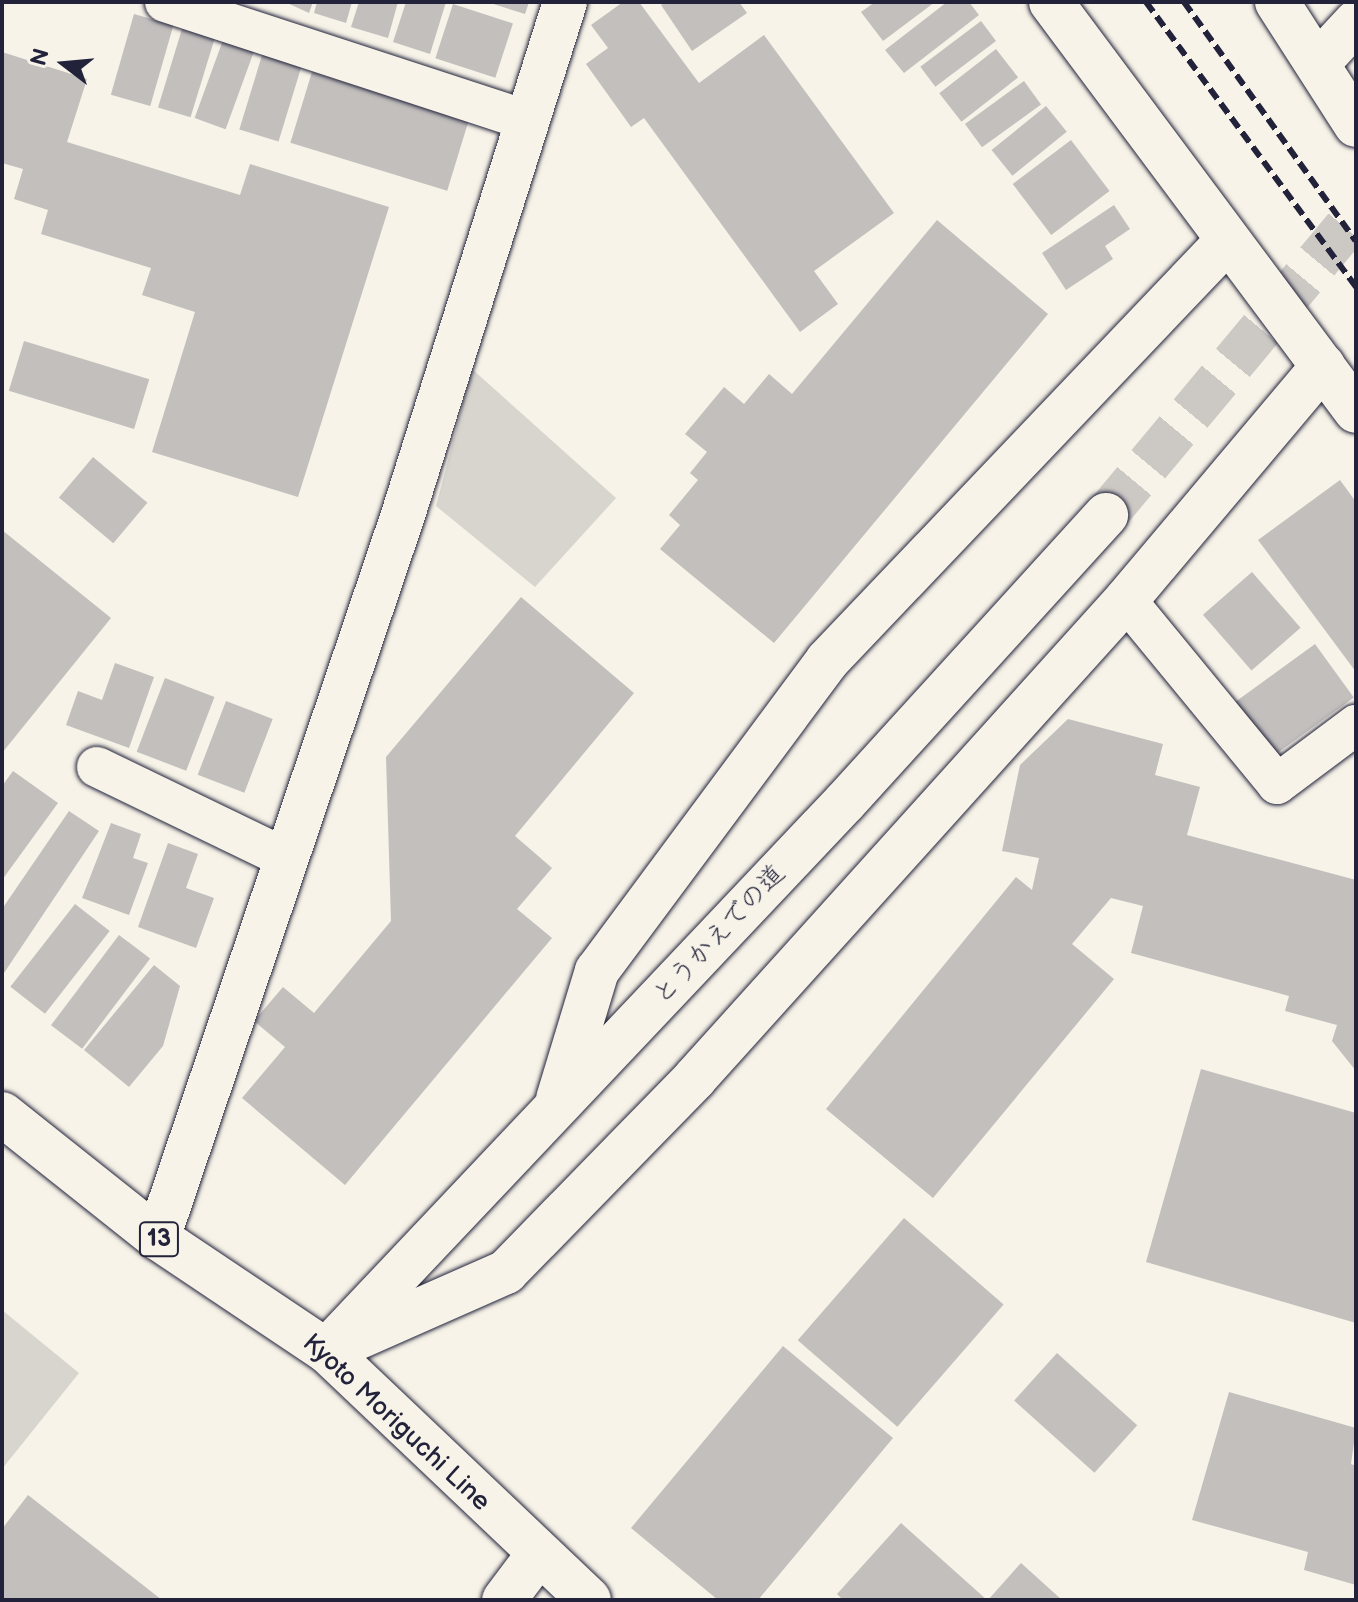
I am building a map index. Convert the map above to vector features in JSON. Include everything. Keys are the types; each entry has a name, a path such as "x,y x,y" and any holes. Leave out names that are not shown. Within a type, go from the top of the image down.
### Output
{"street":[{"path":"158,1238 287,859 529,121 565,2"},
{"path":"1051,2 1356,411"},
{"path":"1277,2 1356,125"},
{"path":"1318,63 1356,22"},
{"path":"555,1109 597,971 827,661 1228,240"},
{"path":"327,1351 506,1272 695,1078 1126,600 1323,366"},
{"name":"とうかえでの道","path":"327,1351 845,802 1106,515"},
{"name":"Kyoto Moriguchi Line","path":"2,1114 158,1238 327,1351 537,1556 589,1600"},
{"path":"504,1600 537,1556"}],"lane":[{"path":"165,2 529,121"},
{"path":"1126,600 1277,784 1356,725"},
{"path":"97,767 287,859"}],"shaded area":[{"path":"472,369 616,498 535,587 436,506"},
{"path":"2,1310 79,1373 2,1469"}],"building":[{"path":"285,2 313,2 309,13"},
{"path":"317,2 352,2 346,23 314,13"},
{"path":"359,2 398,2 388,38 351,27"},
{"path":"406,2 446,2 430,54 393,42"},
{"path":"487,2 529,2 525,14"},
{"path":"623,2 639,2 699,83 764,35 894,213 814,271 838,304 800,332 644,118 631,127 586,64 608,48 591,25"},
{"path":"665,2 739,2 747,13 692,51 661,5"},
{"path":"875,2 935,2 883,41 861,12"},
{"path":"947,2 969,2 979,15 904,73 885,50"},
{"path":"453,4 513,23 495,78 435,58"},
{"path":"134,14 173,25 150,106 111,95"},
{"path":"981,21 996,41 935,87 920,67"},
{"path":"182,29 215,39 191,117 158,107"},
{"path":"223,40 254,51 226,129 195,118"},
{"path":"996,49 1018,77 961,122 939,93"},
{"path":"2,52 87,79 67,142 240,195 250,164 389,207 298,497 152,452 195,312 142,295 151,268 41,234 48,210 14,199 23,169 2,163"},
{"path":"263,52 302,64 279,141 239,129"},
{"path":"312,72 469,120 447,191 290,143"},
{"path":"1024,81 1041,104 982,147 965,124"},
{"path":"1046,106 1067,132 1012,176 992,150"},
{"path":"1071,140 1110,191 1051,235 1013,184"},
{"path":"1114,205 1130,229 1105,246 1113,259 1066,290 1042,253"},
{"path":"937,220 1048,314 774,643 660,549 680,525 669,515 698,480 690,473 707,452 685,434 724,387 744,404 769,374 792,394"},
{"path":"24,341 149,379 134,429 9,391"},
{"path":"93,457 147,503 113,543 59,498"},
{"path":"1340,480 1356,502 1356,672 1258,540"},
{"path":"2,530 111,618 2,753"},
{"path":"1252,572 1301,628 1251,670 1203,615"},
{"path":"521,597 634,693 515,836 552,868 517,909 552,938 345,1185 242,1098 285,1047 254,1021 283,987 314,1013 391,921 386,757"},
{"path":"1315,644 1354,697 1273,756 1234,703"},
{"path":"115,663 154,677 129,748 66,725 78,691 102,700"},
{"path":"165,678 214,697 186,771 137,752"},
{"path":"226,701 273,719 244,793 198,775"},
{"path":"1068,719 1163,744 1155,775 1200,787 1187,835 1356,880 1356,1071 1332,1041 1337,1025 1285,1011 1289,996 1131,953 1143,906 1111,898 1072,944 1114,979 933,1198 826,1109 1016,877 1032,890 1039,858 1002,851 1020,765"},
{"path":"13,771 58,803 2,880 2,786"},
{"path":"69,811 99,831 2,976 2,909"},
{"path":"111,823 141,834 133,858 148,863 129,915 82,898"},
{"path":"168,843 198,854 186,888 214,898 196,948 138,927"},
{"path":"75,904 110,931 45,1014 10,987"},
{"path":"119,935 150,958 82,1049 51,1025"},
{"path":"154,965 180,986 163,1046 129,1087 84,1050"},
{"path":"1201,1069 1356,1113 1356,1323 1146,1262"},
{"path":"904,1218 1004,1305 897,1427 798,1340"},
{"path":"783,1346 893,1438 758,1600 718,1600 631,1528"},
{"path":"1057,1353 1137,1425 1094,1473 1014,1401"},
{"path":"1229,1392 1356,1428 1351,1464 1356,1466 1356,1585 1304,1570 1308,1552 1192,1520"},
{"path":"28,1495 162,1600 2,1600 2,1529"},
{"path":"901,1523 987,1600 843,1600 837,1594"},
{"path":"1021,1563 1062,1600 988,1600"}],"tunnel":[{"path":"1106,515 1356,215"}],"railway":[{"path":"1146,2 1356,287"},
{"path":"1184,2 1356,241"}]}
